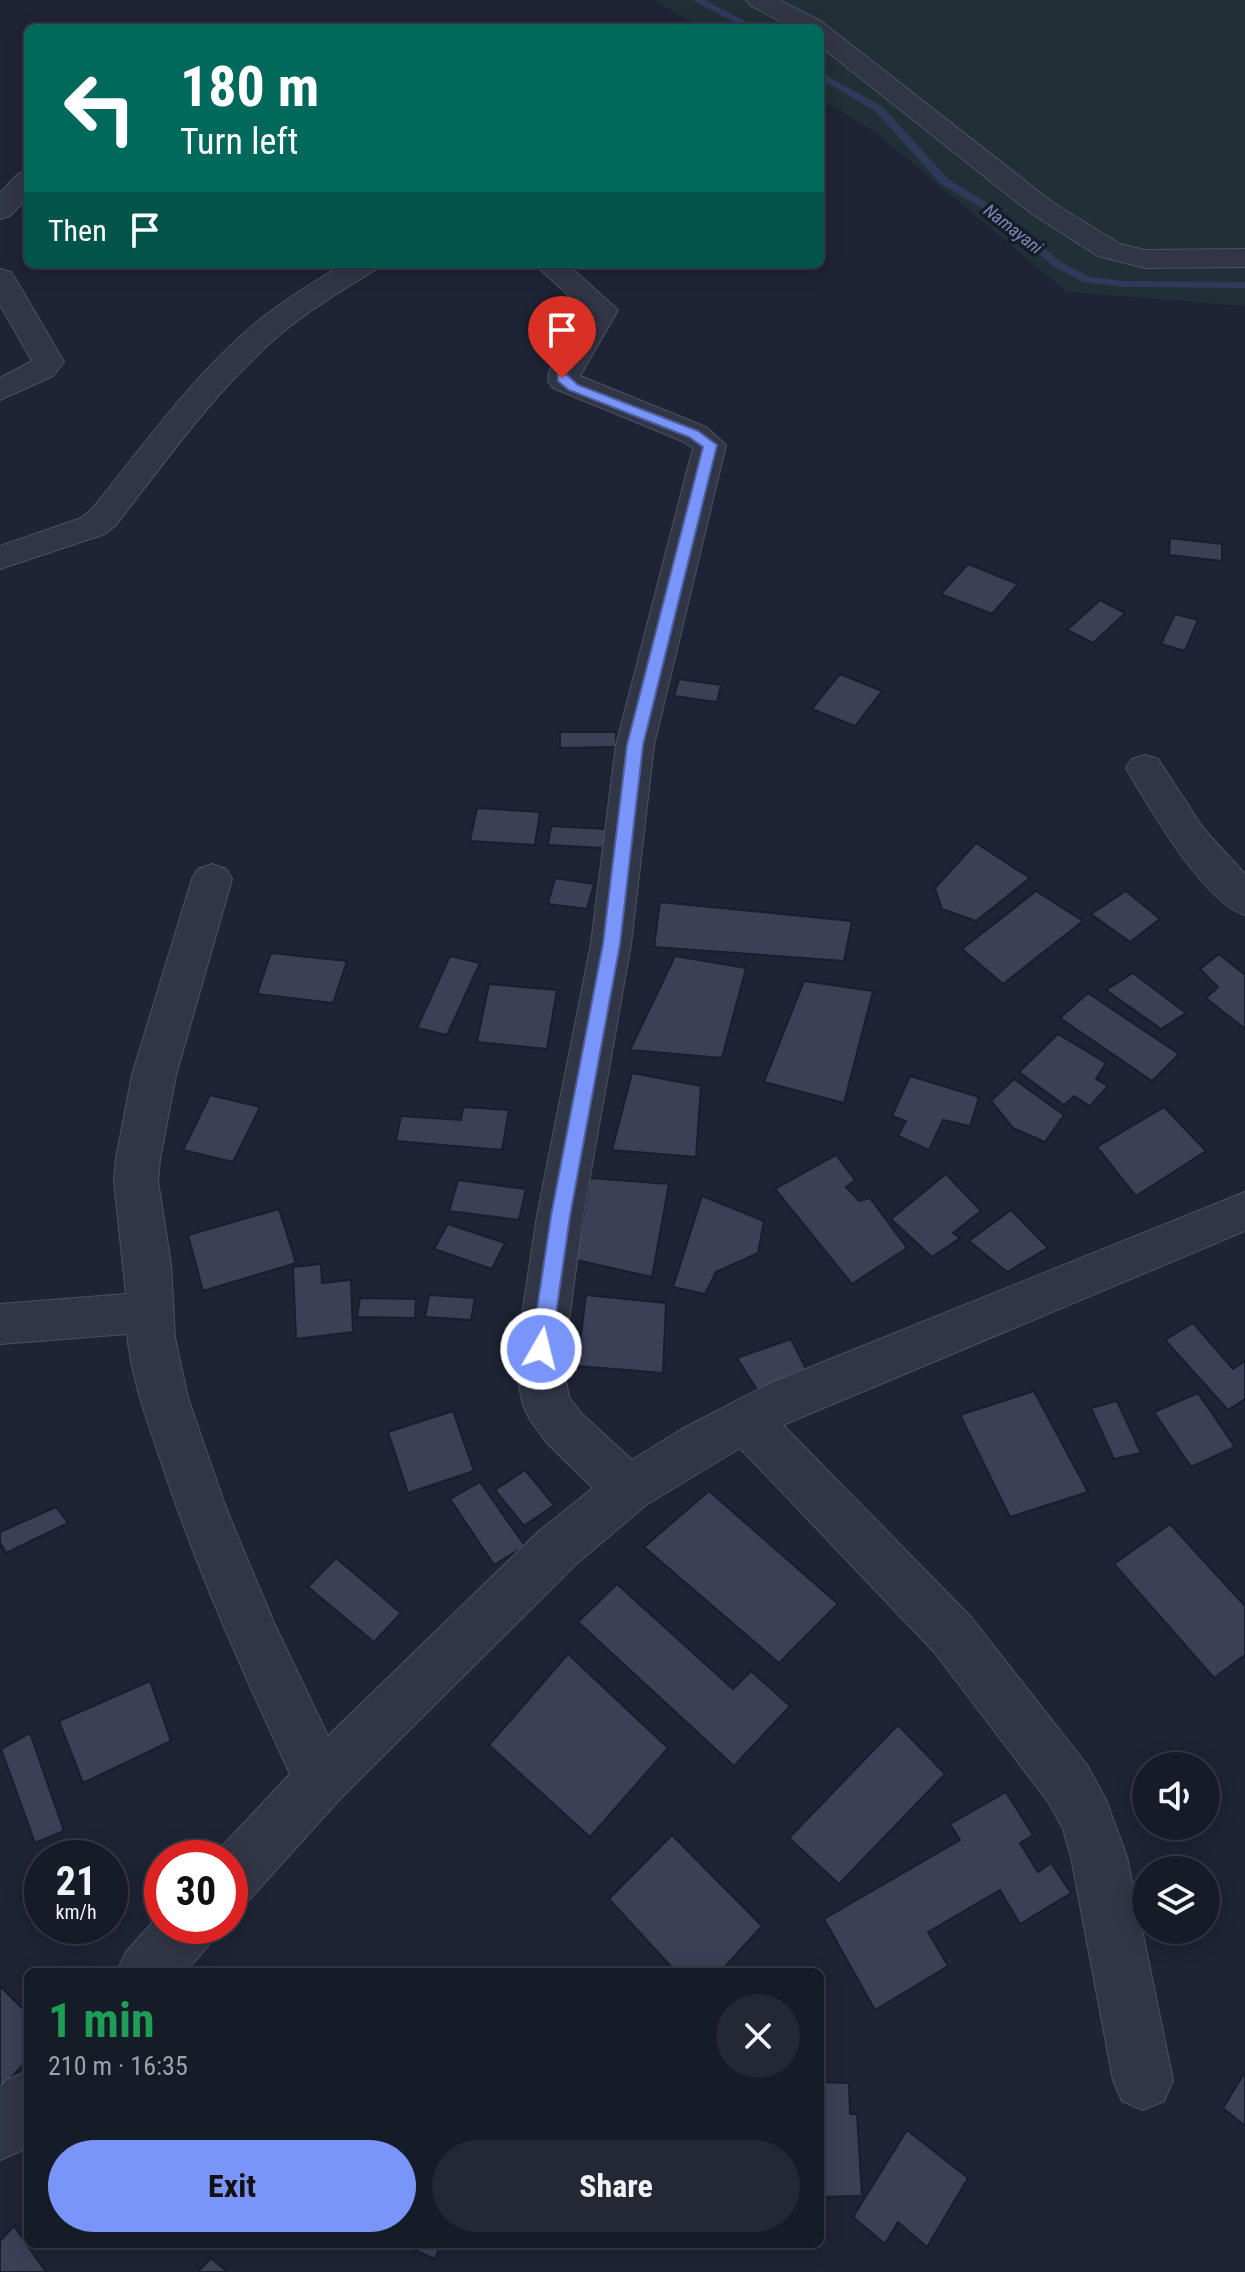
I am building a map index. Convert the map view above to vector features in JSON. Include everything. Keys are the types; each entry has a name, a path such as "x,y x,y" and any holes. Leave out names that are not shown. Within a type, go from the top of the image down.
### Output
{"street":[{"path":"759,0 805,24"},
{"path":"824,36 1042,208 1109,250 1145,259 1245,258"},
{"path":"0,210 24,184"},
{"path":"0,558 76,533 104,517 207,390 297,307 358,268"},
{"path":"554,268 603,310 565,371 564,381 694,434 710,445 635,745 611,944 560,1216 541,1349 541,1376 547,1405 564,1428 628,1489"},
{"path":"0,278 48,362 42,369 0,390"},
{"path":"1145,768 1189,838 1245,900"},
{"path":"212,879 154,1075 138,1159 136,1181 148,1265 151,1338 164,1398 201,1508 253,1636 321,1780"},
{"path":"248,1859 321,1780 556,1549 628,1489 788,1398 1245,1211"},
{"path":"0,1324 150,1312"},
{"path":"746,1420 953,1635 1068,1784 1087,1819 1099,1857 1143,2080"},
{"path":"150,1968 172,1944"},
{"path":"0,2130 24,2105"}],"shaded area":[{"path":"654,0 1245,0 1245,306 1067,292 874,131 824,101 824,24 694,24"}],"building":[{"path":"1170,538 1222,544 1222,561 1169,555"},
{"path":"968,564 1018,584 992,614 941,594"},
{"path":"1100,600 1125,613 1093,643 1067,630"},
{"path":"1175,614 1198,620 1185,651 1161,644"},
{"path":"840,674 882,691 855,726 812,709"},
{"path":"679,679 721,685 717,702 674,696"},
{"path":"560,732 616,732 616,747 560,748"},
{"path":"477,808 540,812 535,845 470,841"},
{"path":"551,826 606,829 603,848 548,845"},
{"path":"976,843 1030,878 976,921 942,909 935,888"},
{"path":"555,878 594,884 587,909 548,904"},
{"path":"1036,891 1083,921 1003,984 962,949"},
{"path":"1126,891 1160,919 1130,942 1091,914"},
{"path":"660,902 852,921 844,961 654,947"},
{"path":"271,953 347,961 333,1003 257,994"},
{"path":"1219,954 1245,975 1245,1029 1206,998 1218,987 1200,969"},
{"path":"450,956 480,963 447,1035 417,1028"},
{"path":"675,956 746,968 722,1058 630,1050"},
{"path":"1133,973 1186,1013 1161,1029 1106,990"},
{"path":"804,981 873,991 844,1103 764,1082"},
{"path":"489,984 557,990 547,1049 477,1042"},
{"path":"1088,993 1179,1054 1152,1081 1060,1018"},
{"path":"1058,1034 1106,1063 1096,1079 1108,1086 1090,1106 1074,1096 1064,1105 1019,1072"},
{"path":"632,1073 701,1086 696,1157 612,1150"},
{"path":"910,1076 979,1097 970,1126 943,1120 929,1150 898,1136 906,1121 892,1116"},
{"path":"1014,1079 1064,1115 1045,1142 1013,1128 991,1101"},
{"path":"210,1095 260,1107 233,1162 183,1150"},
{"path":"463,1107 509,1110 502,1150 396,1141 401,1116 461,1120"},
{"path":"1164,1107 1206,1151 1136,1196 1097,1147"},
{"path":"836,1155 855,1180 846,1187 859,1201 870,1198 907,1248 852,1284 775,1189"},
{"path":"946,1174 981,1211 953,1233 960,1238 932,1257 891,1219"},
{"path":"590,1178 669,1184 652,1277 576,1260"},
{"path":"458,1180 526,1189 519,1220 449,1211"},
{"path":"702,1196 764,1221 758,1253 716,1272 705,1294 673,1287"},
{"path":"279,1209 296,1263 203,1291 188,1235"},
{"path":"1011,1210 1048,1248 1007,1272 969,1241"},
{"path":"448,1224 505,1243 492,1269 434,1249"},
{"path":"321,1264 322,1283 351,1280 353,1332 296,1339 293,1267"},
{"path":"429,1295 475,1298 471,1320 425,1317"},
{"path":"586,1295 666,1303 663,1373 577,1366"},
{"path":"360,1298 416,1299 415,1318 357,1317"},
{"path":"1193,1323 1233,1369 1245,1361 1245,1399 1228,1410 1165,1340"},
{"path":"791,1339 806,1369 757,1390 737,1358"},
{"path":"1034,1391 1088,1492 1010,1517 960,1415"},
{"path":"1198,1393 1235,1447 1191,1467 1154,1412"},
{"path":"1117,1401 1141,1453 1114,1459 1091,1408"},
{"path":"453,1411 474,1471 408,1493 388,1432"},
{"path":"525,1470 554,1505 524,1526 495,1490"},
{"path":"480,1482 525,1546 494,1565 450,1499"},
{"path":"709,1491 838,1604 779,1663 644,1547"},
{"path":"56,1507 68,1523 6,1553 0,1542 0,1532"},
{"path":"1170,1524 1245,1606 1245,1655 1214,1678 1114,1564"},
{"path":"336,1558 401,1613 374,1642 308,1587"},
{"path":"617,1584 733,1689 751,1671 790,1706 734,1766 578,1622"},
{"path":"568,1654 668,1748 590,1837 489,1745"},
{"path":"150,1681 171,1741 83,1783 59,1721"},
{"path":"898,1725 945,1774 839,1884 789,1838"},
{"path":"30,1733 64,1831 34,1840 1,1749"},
{"path":"1006,1792 1033,1835 1020,1843 1038,1872 1051,1863 1071,1893 1020,1924 1000,1890 928,1932 948,1966 875,2010 824,1919 960,1840 950,1824"},
{"path":"672,1835 762,1926 724,1968 672,1968 609,1899"},
{"path":"0,1986 24,2010 24,2063 0,2090"},
{"path":"1245,2072 1245,2126 1223,2108"},
{"path":"824,2082 849,2083 850,2114 857,2114 862,2196 824,2197"},
{"path":"907,2130 968,2178 927,2247 898,2222 885,2244 853,2217"},
{"path":"14,2226 24,2240 24,2248 29,2248 46,2272 0,2272 0,2241"},
{"path":"410,2248 439,2248 435,2259"},
{"path":"211,2258 227,2272 198,2272"}],"waterway":[{"name":"Namayani","path":"697,0 746,24"},
{"name":"Namayani","path":"824,77 879,109 945,182 997,213 1057,264 1087,280 1125,284 1245,285"}],"route":[{"path":"541,1349 560,1216 611,944 635,745 710,445 694,434 574,387 562,378"}]}
